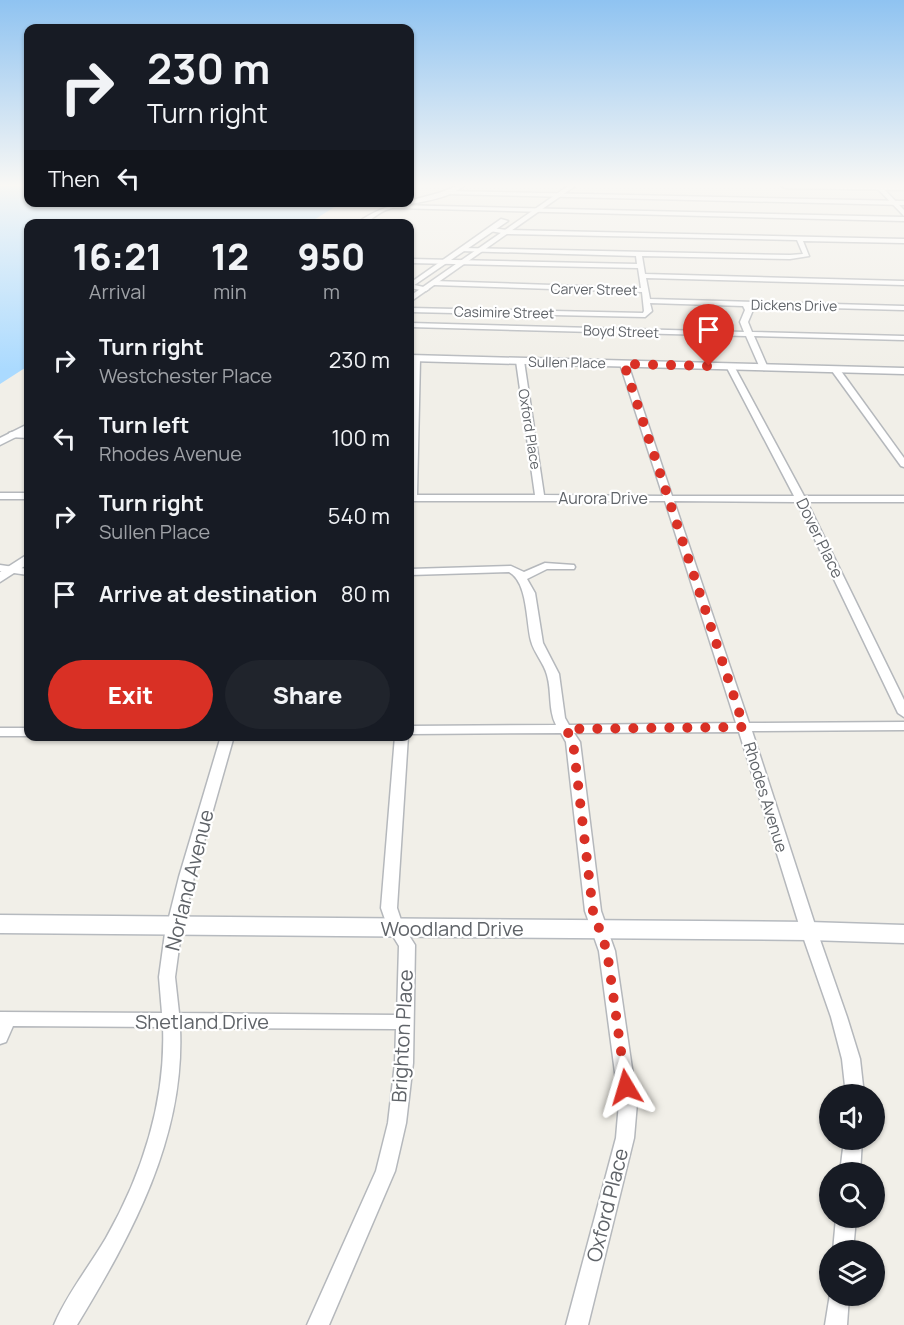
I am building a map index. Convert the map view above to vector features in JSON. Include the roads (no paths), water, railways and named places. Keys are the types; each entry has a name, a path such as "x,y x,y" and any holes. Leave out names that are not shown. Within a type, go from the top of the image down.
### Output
{"main road":[{"name":"Woodland Drive","path":"0,924 809,931 904,934"}],"street":[{"path":"414,283 465,248"},
{"path":"414,297 484,248"},
{"path":"462,250 799,257 805,256 807,252 804,248"},
{"path":"639,254 647,302"},
{"path":"414,261 641,266"},
{"path":"644,276 904,283"},
{"name":"Carver Street","path":"434,283 646,290"},
{"path":"414,287 426,289"},
{"name":"Dickens Drive","path":"647,302 904,308"},
{"name":"Casimire Street","path":"414,310 635,316 648,314 647,302"},
{"path":"745,304 749,310 744,322 764,368"},
{"name":"Boyd Street","path":"414,325 904,338"},
{"name":"Sullen Place","path":"414,358 904,371"},
{"name":"Oxford Place","path":"520,361 540,498"},
{"name":"Rhodes Avenue","path":"624,364 670,498 842,1027 851,1059 854,1084"},
{"name":"Dover Place","path":"730,366 801,499 904,713"},
{"path":"835,369 904,464"},
{"path":"0,442 24,429"},
{"path":"12,435 24,435"},
{"path":"0,496 24,496"},
{"name":"Aurora Drive","path":"414,498 904,499"},
{"path":"0,578 7,568 24,560"},
{"path":"414,572 511,569 516,570 521,578 545,566 570,567"},
{"path":"7,568 24,571"},
{"name":"Oxford Place","path":"521,578 529,593 537,643 553,674 559,718 573,742 593,911 607,951 627,1103 625,1138 577,1325"},
{"path":"414,730 904,726"},
{"path":"0,732 24,732"},
{"name":"Norland Avenue","path":"65,1325 118,1237 142,1189 157,1146 166,1098 172,1022 166,982 174,926 227,741"},
{"name":"Brighton Place","path":"318,1325 385,1171 397,1123 404,1063 407,945 396,928 388,908 402,741"},
{"path":"0,1037 3,1019"},
{"name":"Shetland Drive","path":"3,1019 404,1022"},
{"path":"836,1325 838,1306"}],"water":[{"path":"0,248 24,248 24,369 0,384"}]}
